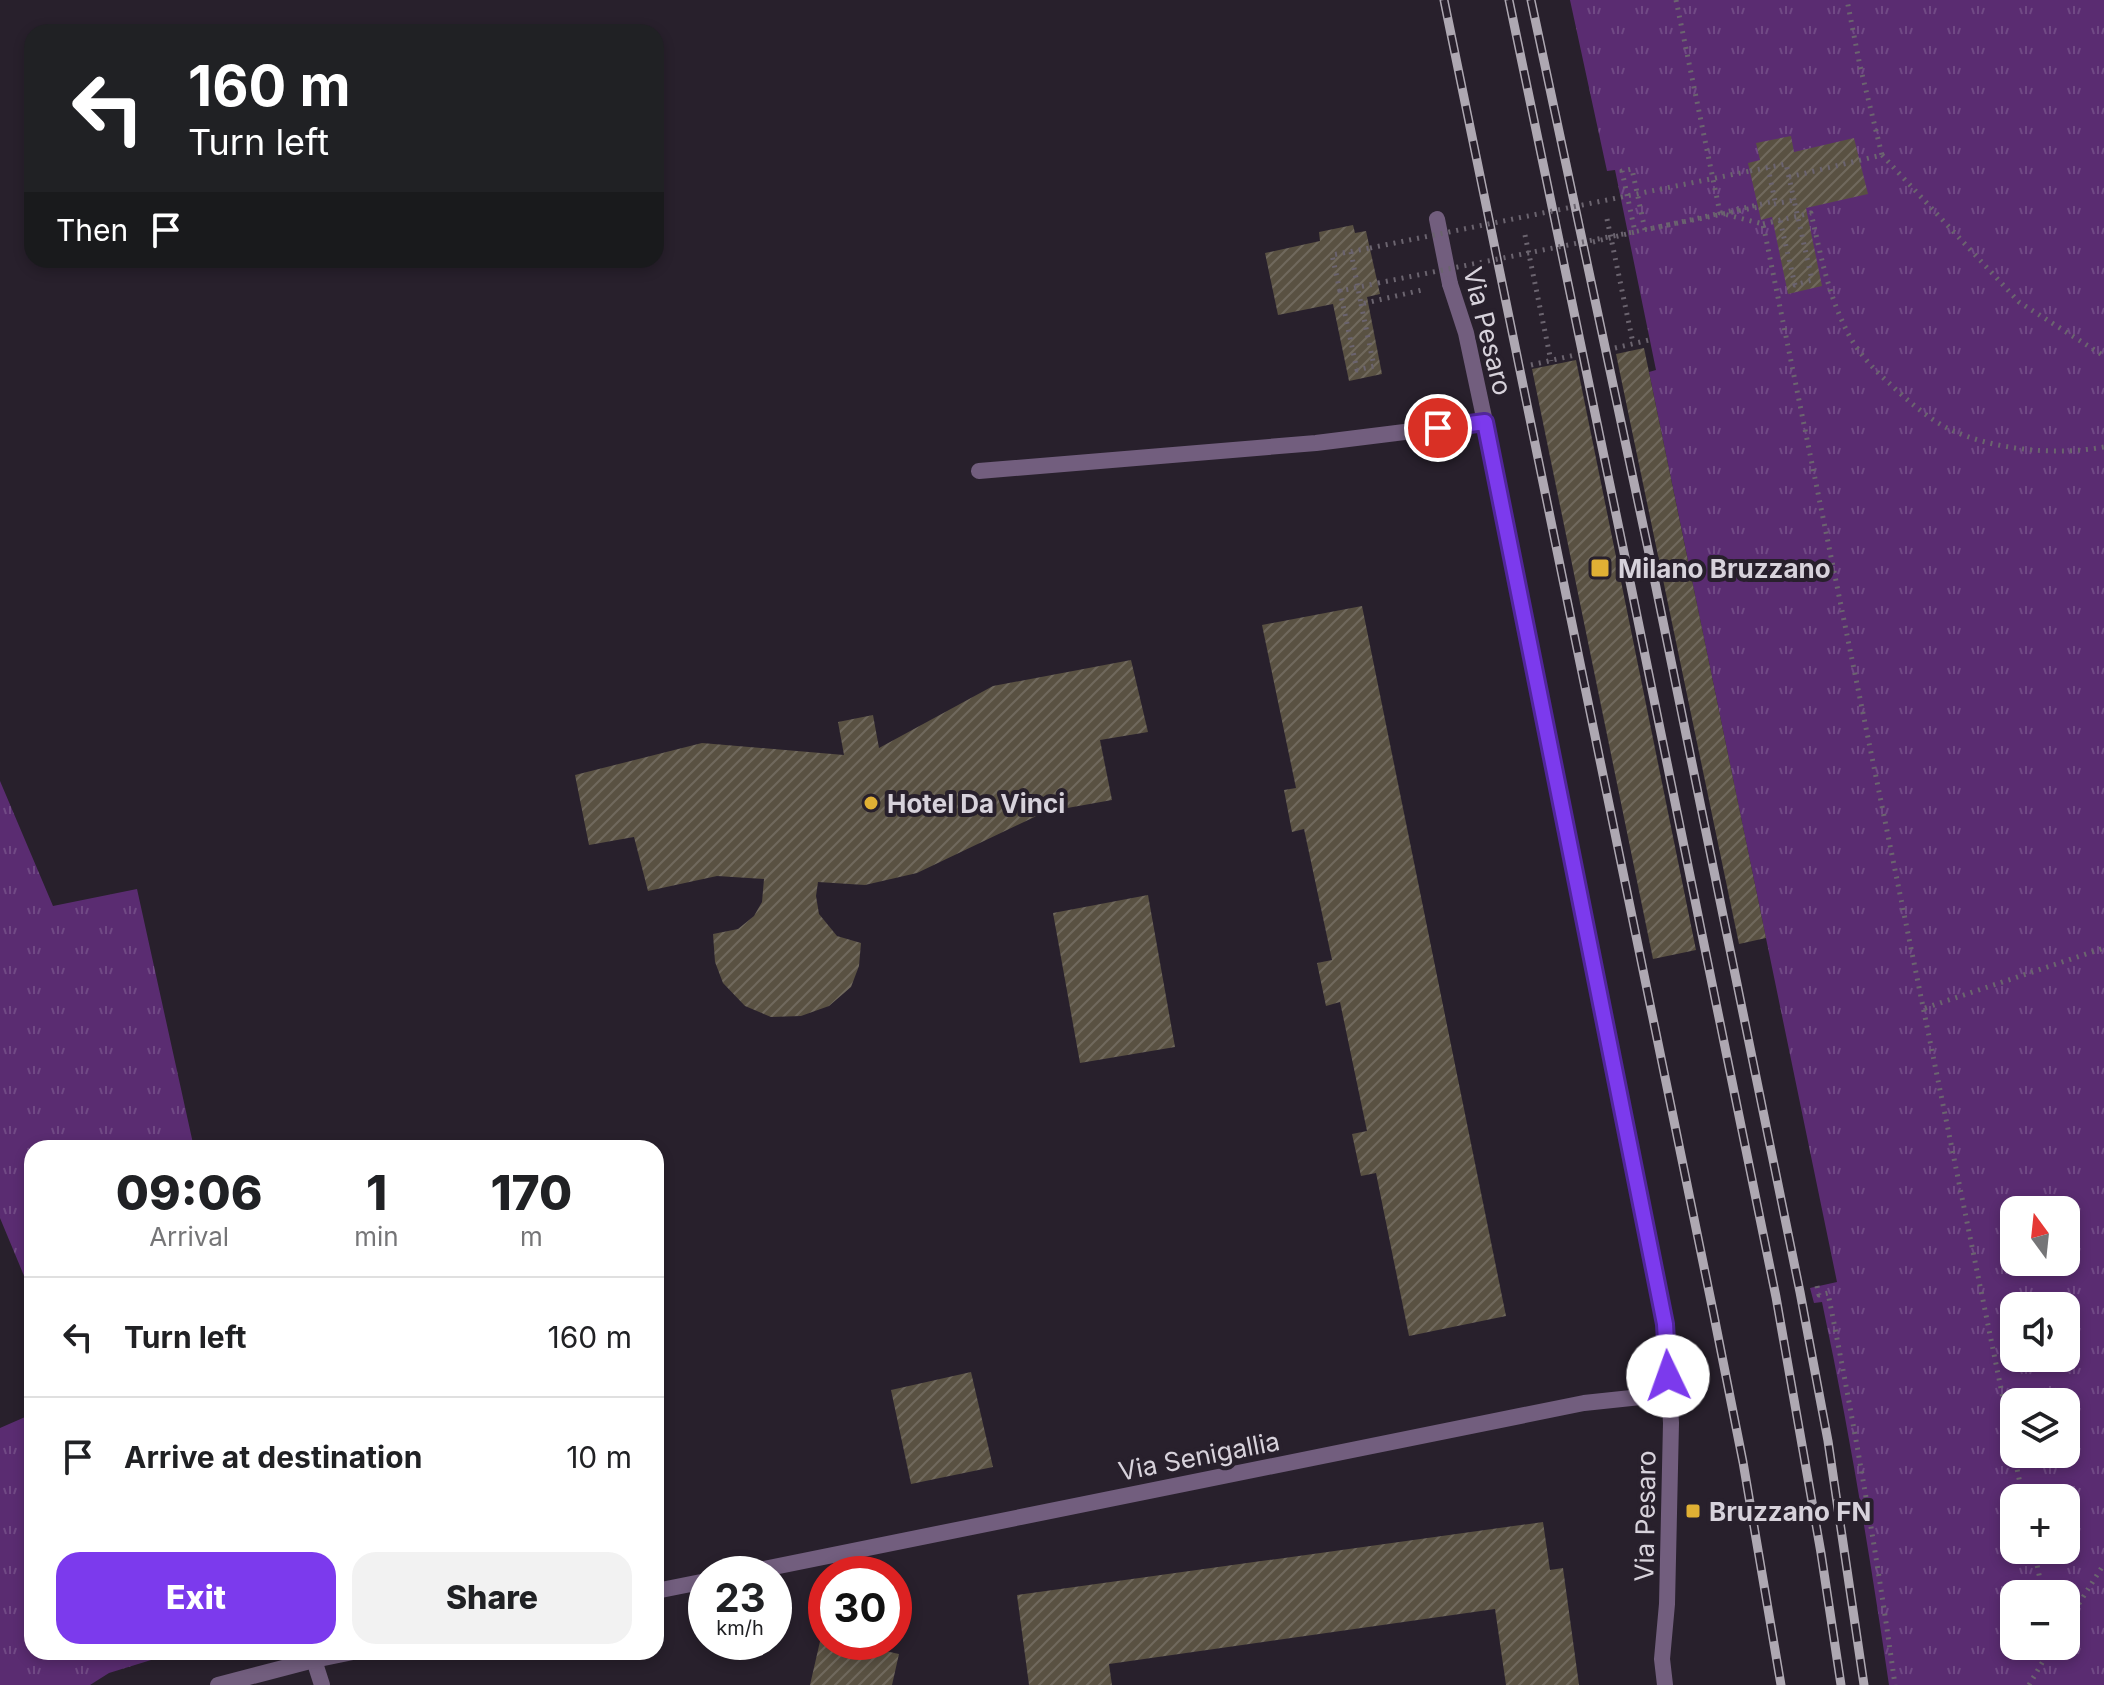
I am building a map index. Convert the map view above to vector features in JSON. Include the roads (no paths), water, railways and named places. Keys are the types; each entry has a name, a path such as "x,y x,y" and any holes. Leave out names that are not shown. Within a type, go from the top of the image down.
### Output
{"street":[{"name":"Via Pesaro","path":"1437,219 1485,422 1665,1324 1671,1423 1667,1604 1662,1659 1665,1685"},
{"path":"979,471 1316,443 1485,422"},
{"name":"Via Senigallia","path":"792,1563 1569,1406 1669,1394"},
{"path":"664,1589 688,1585"},
{"path":"218,1685 314,1660 322,1685"}],"railway":[{"path":"1444,0 1713,1311 1743,1462 1781,1685"},
{"path":"1509,0 1776,1297 1841,1685"},
{"path":"1531,0 1650,558 1800,1292 1828,1441 1864,1685"}],"place":[{"name":"Milano Bruzzano","path":"1600,568"},
{"name":"Hotel Da Vinci","path":"871,803"},
{"name":"Bruzzano FN","path":"1693,1511"}]}
